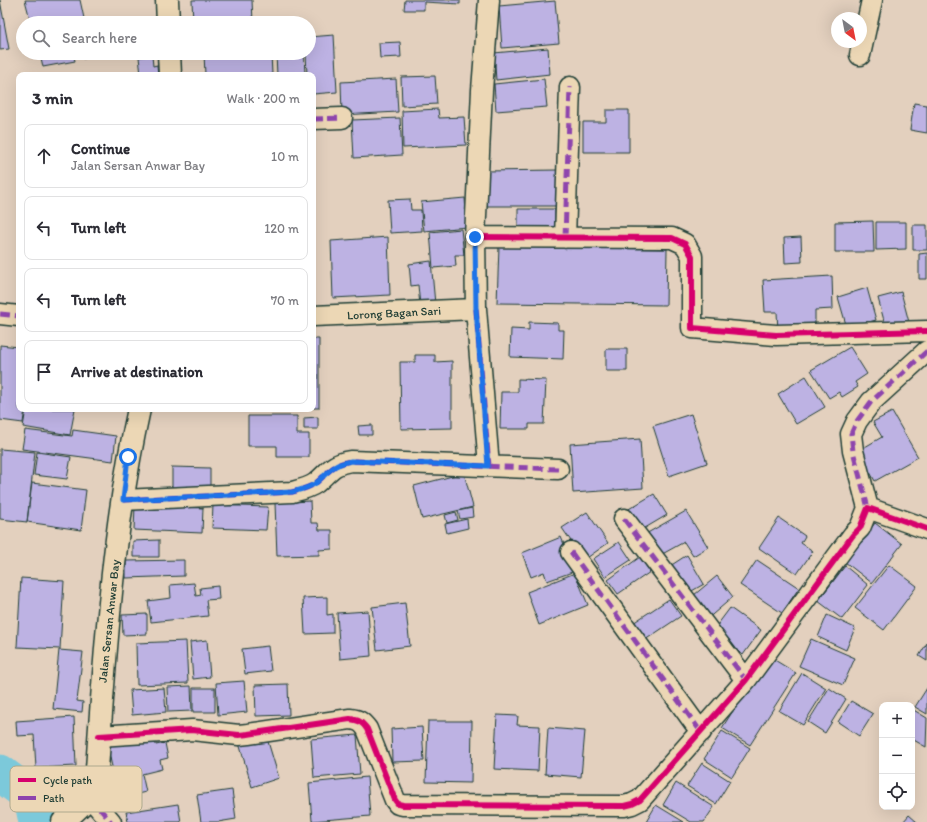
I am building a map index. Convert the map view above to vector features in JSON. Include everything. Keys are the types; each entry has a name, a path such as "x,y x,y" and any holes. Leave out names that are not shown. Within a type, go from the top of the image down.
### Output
{"main road":[{"path":"167,0 168,16"},
{"path":"169,60 170,72"},
{"name":"Jalan Sersan Anwar Bay","path":"97,766 107,622 128,457 138,412"},
{"name":"Jalan Sersan Anwar Bay","path":"63,822 74,812"}],"street":[{"path":"488,466 476,309 475,237 482,90 489,0"},
{"path":"860,55 872,0"},
{"path":"565,238 570,87"},
{"path":"316,119 342,118"},
{"path":"475,237 672,238 685,244 692,256 692,328 776,335 927,332"},
{"name":"Lorong Bagan Sari","path":"316,316 476,309"},
{"path":"0,314 16,316"},
{"path":"99,736 192,730 239,735 258,734 350,719 358,720 363,723 367,729 395,800 398,804 626,814 632,804 640,800 746,680 852,535 860,528 868,508 853,451 851,434 857,421 871,402 927,351"},
{"path":"123,500 292,492 308,488 316,483 334,466 351,461 558,469"},
{"path":"868,508 927,529"},
{"path":"624,519 746,680"},
{"path":"571,552 701,732"},
{"path":"99,812 111,822"}],"building":[{"path":"0,0 9,49 0,50"},
{"path":"25,0 80,0 83,16 29,16"},
{"path":"192,0 252,0 253,16 193,16"},
{"path":"405,0 460,0 460,4 424,2 424,10 404,10"},
{"path":"555,1 559,43 502,48 499,6"},
{"path":"334,35 337,92 316,94 316,72 307,72 306,60 316,60 316,36"},
{"path":"400,42 401,57 380,58 379,43"},
{"path":"548,48 550,74 496,80 494,53"},
{"path":"42,60 75,61 43,67"},
{"path":"139,60 152,60 153,66 157,65 158,72 141,72"},
{"path":"204,60 271,60 272,72 205,72"},
{"path":"276,60 304,60 305,72 277,72"},
{"path":"435,76 437,104 402,106 401,77"},
{"path":"396,79 398,112 342,115 341,82"},
{"path":"544,79 547,107 496,111 494,84"},
{"path":"914,103 927,105 927,133 910,130"},
{"path":"438,109 439,118 464,117 466,145 403,148 402,111"},
{"path":"606,110 629,110 629,152 583,152 583,122 606,122"},
{"path":"400,118 402,155 354,158 352,120"},
{"path":"558,170 558,206 485,206 485,171"},
{"path":"465,198 467,227 424,231 421,202"},
{"path":"410,199 411,210 421,210 422,231 390,233 388,200"},
{"path":"518,209 555,209 555,231 518,231"},
{"path":"873,221 874,252 835,252 835,222"},
{"path":"876,222 906,222 906,249 876,250"},
{"path":"913,225 927,225 927,250 913,250"},
{"path":"461,229 464,255 455,255 456,266 433,268 430,232"},
{"path":"388,237 390,295 333,298 331,241"},
{"path":"801,237 802,262 785,263 784,238"},
{"path":"499,247 667,249 666,305 497,303"},
{"path":"927,253 927,279 919,279 919,254"},
{"path":"431,261 435,304 420,306 418,285 411,286 409,264"},
{"path":"832,276 833,309 815,310 815,329 778,331 777,312 765,312 763,280"},
{"path":"867,288 876,320 847,328 838,297"},
{"path":"901,292 910,326 887,332 878,298"},
{"path":"529,322 558,323 558,330 564,330 563,359 510,357 511,329 529,330"},
{"path":"316,339 319,339 319,408 316,408"},
{"path":"0,345 16,347 16,412 25,412 23,423 0,420"},
{"path":"850,347 867,374 855,382 858,387 842,397 839,392 829,398 811,370"},
{"path":"606,349 627,349 627,371 606,371"},
{"path":"415,355 435,355 435,362 452,361 452,428 401,429 400,362 415,362"},
{"path":"806,376 825,407 796,424 778,394"},
{"path":"518,379 546,380 544,424 529,424 529,429 500,429 501,392 518,392"},
{"path":"26,412 74,412 70,435 23,427"},
{"path":"892,412 918,457 875,481 858,451 882,437 873,422"},
{"path":"691,414 707,463 669,476 653,426"},
{"path":"248,416 297,416 297,434 309,434 309,457 277,457 277,446 248,446"},
{"path":"318,417 318,429 304,429 304,418"},
{"path":"372,425 372,435 359,435 358,426"},
{"path":"25,430 72,436 73,430 116,436 113,461 22,449"},
{"path":"640,439 643,488 573,493 570,444"},
{"path":"0,449 35,452 27,522 0,519"},
{"path":"37,452 71,457 67,479 34,475"},
{"path":"172,467 210,468 210,495 172,494"},
{"path":"464,473 473,507 422,519 414,486"},
{"path":"32,483 86,490 81,530 27,522"},
{"path":"654,494 667,515 640,531 627,510"},
{"path":"310,501 311,523 318,523 319,530 332,530 332,549 319,550 319,555 277,556 275,503"},
{"path":"135,505 203,508 202,533 134,530"},
{"path":"213,505 268,507 266,530 212,528"},
{"path":"472,508 473,517 460,519 458,511"},
{"path":"686,511 708,547 693,556 684,542 657,557 644,535"},
{"path":"456,512 458,520 447,523 445,515"},
{"path":"587,512 608,543 584,560 562,528"},
{"path":"779,518 805,536 801,543 813,551 797,574 759,548"},
{"path":"467,519 468,528 447,533 445,524"},
{"path":"875,523 902,544 872,583 845,562"},
{"path":"561,537 575,571 547,581 544,572 531,577 522,553"},
{"path":"159,540 159,557 133,557 133,541"},
{"path":"619,542 631,560 605,577 593,559"},
{"path":"687,555 704,584 683,596 667,568"},
{"path":"640,557 650,572 618,594 608,580"},
{"path":"184,560 184,576 126,578 126,561"},
{"path":"757,560 799,588 782,613 740,585"},
{"path":"889,565 917,586 884,630 855,608"},
{"path":"845,566 868,585 842,619 818,601"},
{"path":"575,573 588,605 539,625 527,592"},
{"path":"717,576 733,597 706,620 688,600"},
{"path":"21,578 64,581 60,649 17,647"},
{"path":"194,583 196,596 201,595 200,588 218,586 219,599 206,600 208,616 151,622 148,601 171,598 170,585"},
{"path":"327,597 327,615 333,614 333,633 305,634 303,598"},
{"path":"669,599 681,616 645,640 633,623"},
{"path":"405,603 410,646 377,650 372,607"},
{"path":"730,608 761,630 743,655 712,632"},
{"path":"368,611 371,656 340,659 337,613"},
{"path":"147,614 147,634 123,635 122,615"},
{"path":"827,615 855,628 846,650 818,637"},
{"path":"811,639 855,658 843,685 799,666"},
{"path":"207,640 210,677 193,679 190,642"},
{"path":"186,641 188,683 137,685 136,643"},
{"path":"927,643 927,661 919,656"},
{"path":"268,646 271,671 245,674 242,649"},
{"path":"59,650 83,652 77,701 83,702 82,712 53,709"},
{"path":"768,656 796,673 750,745 722,728"},
{"path":"802,673 826,688 803,725 779,711"},
{"path":"244,681 247,712 218,715 216,683"},
{"path":"288,684 289,715 256,716 255,685"},
{"path":"191,686 192,711 168,712 167,687"},
{"path":"164,688 166,712 132,715 130,690"},
{"path":"193,688 215,688 215,712 193,712"},
{"path":"829,688 846,699 825,733 808,722"},
{"path":"927,688 927,714 915,707"},
{"path":"851,701 873,714 859,736 838,722"},
{"path":"915,711 927,718 926,747 915,741"},
{"path":"497,715 518,716 517,725 540,726 538,771 494,769"},
{"path":"74,717 76,766 36,766 34,735 17,736 16,721"},
{"path":"428,721 472,721 471,783 426,782"},
{"path":"422,727 424,761 392,762 391,729"},
{"path":"548,728 585,731 581,777 545,774"},
{"path":"722,731 750,748 732,777 704,759"},
{"path":"154,734 156,745 165,743 168,758 160,760 162,769 142,774 142,766 112,766 107,744"},
{"path":"266,735 279,778 252,787 239,743"},
{"path":"357,735 360,774 314,778 311,739"},
{"path":"702,763 730,781 716,804 687,786"},
{"path":"142,774 146,792 142,793"},
{"path":"367,777 370,816 312,821 309,783"},
{"path":"676,783 714,807 704,822 691,822 663,805"},
{"path":"232,790 236,819 218,822 201,822 197,795"},
{"path":"178,804 181,822 128,822 126,812 142,812 142,810"},
{"path":"656,805 684,822 646,822"},
{"path":"909,815 917,822 903,822"}],"waterway":[{"path":"0,773 10,780"},
{"path":"35,812 37,822"}],"marked path":[{"path":"565,238 570,87"},
{"path":"316,119 342,118"},
{"path":"476,309 489,466"},
{"path":"0,314 16,316"},
{"path":"868,508 853,451 851,434 857,421 871,402 927,351"},
{"path":"123,500 292,492 313,485 335,466 351,461 558,469"},
{"path":"624,519 746,680"},
{"path":"571,552 701,732"},
{"path":"103,812 111,822"}],"cycle path":[{"path":"475,237 672,238 685,244 692,256 692,328 776,335 927,331"},
{"path":"99,736 192,730 239,735 350,719 360,722 367,729 395,800 398,804 624,806 640,800 746,680 853,535 860,528 868,508 927,529"}],"route":[{"path":"128,457 123,500 292,492 308,488 316,483 334,466 351,461 488,466 476,309 475,237"}]}
